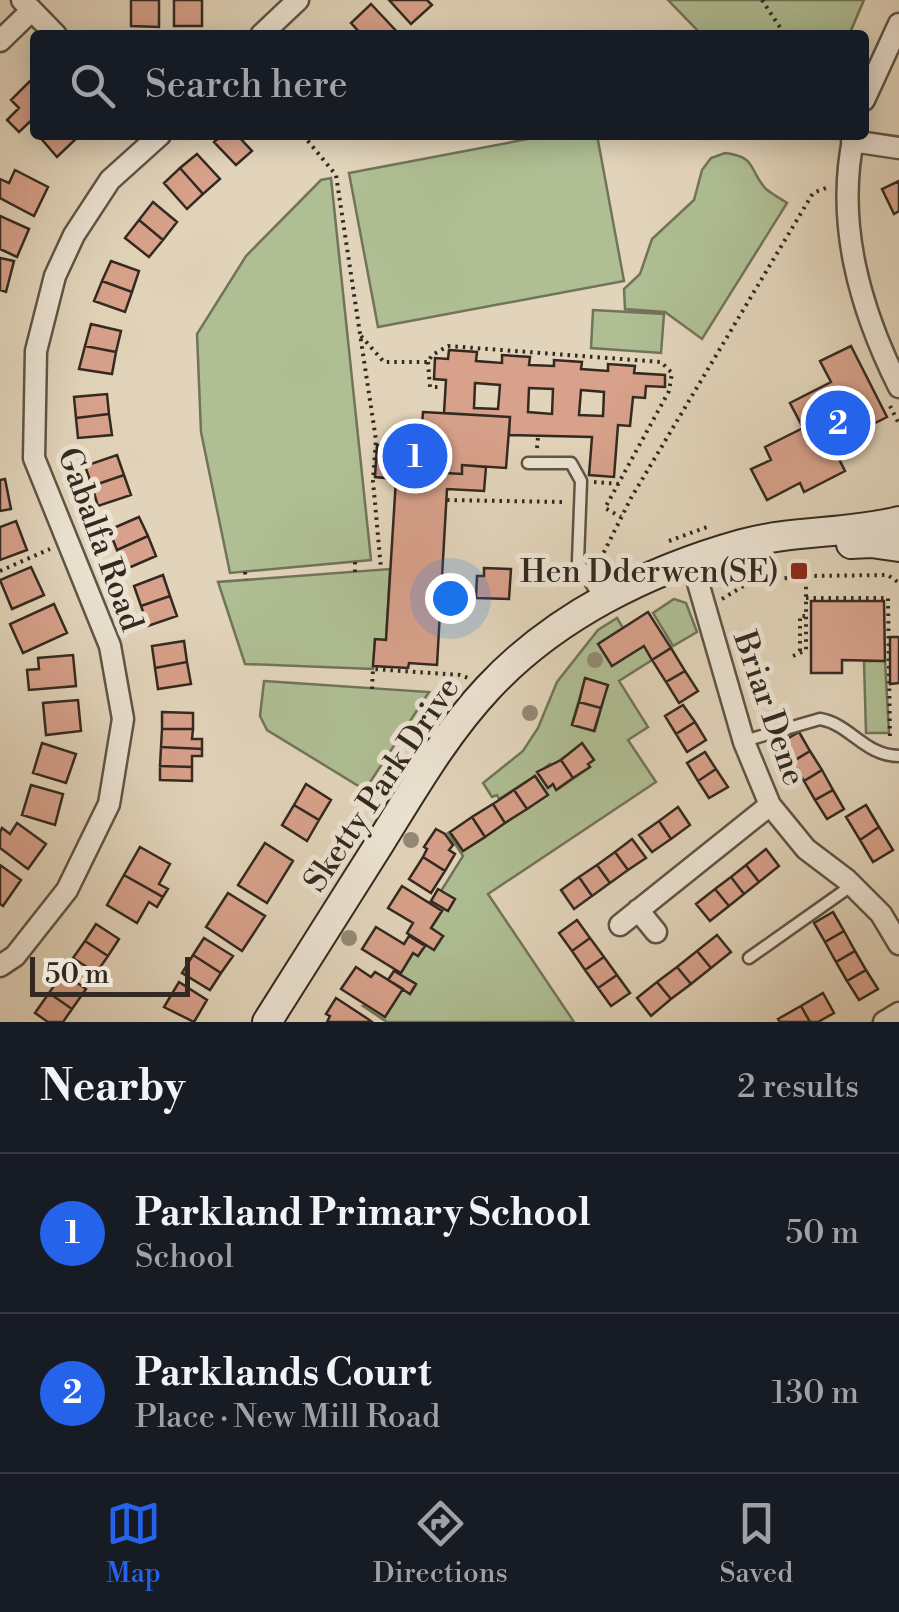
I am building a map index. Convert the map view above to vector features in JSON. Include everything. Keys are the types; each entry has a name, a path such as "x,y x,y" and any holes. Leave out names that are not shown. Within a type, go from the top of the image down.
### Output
{"street":[{"path":"265,30 298,0"},
{"path":"0,41 27,6 51,30"},
{"path":"869,89 899,24"},
{"name":"Gabalfa Road","path":"0,966 15,956 67,890 109,804 123,719 110,646 34,458 34,383 54,276 74,234 110,180 154,140"},
{"path":"853,140 848,180 852,259 860,294 899,387"},
{"path":"862,140 899,148"},
{"name":"Sketty Park Drive","path":"267,1022 441,746 488,688 599,588 744,544 899,521"},
{"name":"Sketty Park Drive","path":"692,562 802,547 871,543 899,547"},
{"name":"Briar Dene","path":"692,562 744,742 770,805 806,849 881,914 899,944"},
{"path":"620,925 770,805"},
{"path":"638,910 656,932"},
{"path":"884,1022 899,1013"}],"lane":[{"path":"528,462 571,463 581,481 578,561 599,588"},
{"path":"744,742 820,719 832,721 864,746 895,756"},
{"path":"749,958 852,886"}],"path":[{"path":"762,0 782,30"},
{"path":"307,140 336,175 376,440 374,482 381,570"},
{"path":"599,588 596,569 621,518 813,193 848,180"},
{"path":"361,336 384,362 428,362"},
{"path":"439,388 430,388 428,362 432,354 448,346 662,362 672,373 669,391 605,508 621,518"},
{"path":"581,481 620,484"},
{"path":"447,500 580,502"},
{"path":"0,570 68,542"},
{"path":"355,562 356,572"},
{"path":"245,572 246,580"},
{"path":"706,609 750,582 806,576 888,575 899,583"},
{"path":"793,656 806,650 806,576"},
{"path":"806,598 888,598 895,756"},
{"path":"372,688 373,669 460,674 488,688"}],"green space":[{"path":"668,0 864,0 851,30 697,30"},
{"path":"523,140 598,140 624,281 378,327 349,173"},
{"path":"725,153 748,161 766,189 787,203 702,339 665,312 625,309 624,289 640,274 652,239 694,200 702,170 711,158"},
{"path":"331,178 371,560 230,573 201,432 197,334 246,256 321,180"},
{"path":"593,310 664,314 661,353 591,348"},
{"path":"390,569 386,640 375,639 373,669 245,664 218,582"},
{"path":"674,599 686,603 697,632 673,646 653,613"},
{"path":"617,618 623,628 612,665 644,646 652,660 619,681 648,727 628,740 656,782 488,894 574,1022 387,1022 363,1006 403,989 410,994 416,985 393,970 401,972 413,953 418,956 426,944 443,936 431,928 444,908 441,891 463,856 448,833 464,850 547,795 535,776 499,799 497,795 492,797 483,783 523,751 538,728 557,682 598,630","holes":["585,679 607,685 595,731 572,724","582,744 593,760 588,764 590,767 557,790 553,784 548,787 538,773"]},
{"path":"864,661 885,661 889,733 866,733"},
{"path":"264,681 429,692 365,790 267,730 260,716"}],"building":[{"path":"131,0 159,0 159,27 131,26"},
{"path":"174,0 202,0 202,26 174,26"},
{"path":"389,0 427,0 432,5 411,24"},
{"path":"371,4 395,30 357,30 351,23"},
{"path":"30,81 30,122 19,132 7,120 19,108 11,100"},
{"path":"42,140 75,140 57,157"},
{"path":"242,140 252,151 236,165 214,142"},
{"path":"197,154 220,179 203,194 180,168"},
{"path":"180,168 203,194 187,209 164,183"},
{"path":"15,170 48,187 34,216 0,198 0,179 9,183"},
{"path":"899,181 899,211 894,214 882,189"},
{"path":"153,202 177,222 163,240 139,220"},
{"path":"0,216 29,229 17,257 0,249"},
{"path":"139,220 163,240 149,257 125,238"},
{"path":"0,258 14,261 6,292 0,290"},
{"path":"111,261 139,271 132,292 102,281"},
{"path":"102,281 132,292 125,312 94,301"},
{"path":"91,324 121,331 116,352 85,346"},
{"path":"85,346 116,352 112,374 79,369"},
{"path":"851,346 887,417 832,445 845,471 804,492 800,483 767,500 751,469 771,460 765,447 803,428 790,403 831,382 820,361"},
{"path":"449,350 477,352 476,361 502,363 502,355 530,357 529,365 554,366 554,360 582,362 581,369 608,371 608,364 635,366 634,373 665,375 665,387 646,386 645,398 633,397 630,426 618,425 614,477 589,475 592,437 509,435 510,417 444,413 446,380 434,379 435,358 448,359","holes":["475,383 500,385 498,409 474,408","529,388 553,389 552,414 528,412","581,390 604,392 603,416 579,415"]},
{"path":"107,394 109,414 76,418 74,397"},
{"path":"423,412 510,417 506,468 462,465 462,474 446,473 446,463 419,462"},
{"path":"109,414 112,435 78,438 76,418"},
{"path":"377,445 420,447 419,462 446,463 446,473 462,474 462,465 486,467 484,491 447,489 437,665 373,666 375,639 386,640 396,479 375,477"},
{"path":"117,455 124,475 92,486 85,466"},
{"path":"124,475 131,495 98,506 92,486"},
{"path":"5,479 11,509 0,511 0,480"},
{"path":"139,517 148,536 117,550 109,530"},
{"path":"16,521 27,550 0,560 0,527"},
{"path":"148,536 156,556 126,569 117,550"},
{"path":"31,567 44,595 12,609 0,580"},
{"path":"484,568 511,569 509,599 476,598 477,576 484,576"},
{"path":"163,575 170,596 141,606 134,586"},
{"path":"170,596 177,616 148,626 141,606"},
{"path":"811,601 884,601 885,661 842,660 842,673 811,673"},
{"path":"54,604 67,633 23,653 10,624"},
{"path":"648,612 671,648 652,660 644,646 612,666 598,644"},
{"path":"890,637 899,637 899,683 890,684"},
{"path":"184,641 187,662 155,668 152,646"},
{"path":"671,648 685,671 666,682 652,660"},
{"path":"73,655 76,686 29,690 27,670 39,669 38,658"},
{"path":"187,662 191,684 158,689 155,668"},
{"path":"685,671 698,691 679,703 666,682"},
{"path":"585,678 608,685 601,708 579,702"},
{"path":"78,700 81,731 46,735 43,703"},
{"path":"579,702 601,708 594,731 572,725"},
{"path":"683,705 695,722 676,734 665,716"},
{"path":"162,712 193,713 193,729 162,729"},
{"path":"695,722 706,740 687,752 676,734"},
{"path":"162,729 193,729 192,739 202,739 202,749 161,747"},
{"path":"799,732 810,751 792,762 780,743"},
{"path":"42,743 76,754 66,783 33,773"},
{"path":"582,743 594,760 573,778 561,760"},
{"path":"161,747 202,749 202,756 192,756 192,767 160,766"},
{"path":"810,751 822,770 804,781 792,762"},
{"path":"705,752 716,769 698,781 687,763"},
{"path":"561,760 573,778 556,790 553,784 548,788 537,772"},
{"path":"160,766 192,767 192,781 160,780"},
{"path":"716,769 728,787 709,798 698,781"},
{"path":"822,770 833,790 815,800 804,781"},
{"path":"535,776 548,795 527,809 514,790"},
{"path":"306,784 331,800 319,820 294,805"},
{"path":"31,785 63,794 55,825 22,815"},
{"path":"514,790 527,809 505,823 493,804"},
{"path":"833,790 844,809 827,819 815,800"},
{"path":"493,804 505,823 485,837 472,817"},
{"path":"294,805 319,820 307,841 282,825"},
{"path":"866,805 879,827 860,840 846,817"},
{"path":"678,807 690,825 671,839 659,821"},
{"path":"472,817 485,837 463,851 450,832"},
{"path":"659,821 671,839 652,852 639,835"},
{"path":"17,823 46,844 28,869 0,848 2,828 10,834"},
{"path":"879,827 893,850 873,862 860,840"},
{"path":"436,829 445,834 453,845 449,850 455,854 445,871 423,857 427,849 424,847"},
{"path":"632,839 646,858 628,870 615,852"},
{"path":"265,843 293,861 267,903 238,885"},
{"path":"140,847 170,864 159,884 168,889 163,897 124,875"},
{"path":"766,849 779,866 759,882 746,865"},
{"path":"615,852 628,870 610,883 597,865"},
{"path":"423,857 445,871 431,893 409,879"},
{"path":"0,865 21,880 3,906 0,904"},
{"path":"597,865 610,883 592,896 579,877"},
{"path":"746,865 759,882 744,894 731,877"},
{"path":"124,875 163,897 157,907 149,902 137,923 107,905"},
{"path":"579,877 592,896 574,909 561,890"},
{"path":"731,877 744,894 729,906 715,889"},
{"path":"402,886 442,911 431,928 443,936 434,950 407,933 413,923 388,908"},
{"path":"438,889 455,899 448,911 431,901"},
{"path":"715,889 729,906 710,921 696,904"},
{"path":"228,893 265,916 242,951 206,927"},
{"path":"833,912 844,931 825,942 814,923"},
{"path":"577,920 590,938 572,951 559,933"},
{"path":"96,924 119,939 108,956 85,941"},
{"path":"376,927 404,944 409,936 425,946 418,956 413,953 401,973 362,949"},
{"path":"844,931 855,951 836,962 825,942"},
{"path":"717,935 731,952 711,968 697,951"},
{"path":"204,938 233,956 221,973 193,955"},
{"path":"590,938 604,957 585,970 572,951"},
{"path":"85,941 108,956 96,973 73,958"},
{"path":"697,951 711,968 691,984 677,967"},
{"path":"855,951 866,970 847,981 836,962"},
{"path":"193,955 221,973 210,990 182,973"},
{"path":"604,957 617,975 598,988 585,970"},
{"path":"356,967 371,977 375,972 403,989 385,1017 341,989"},
{"path":"677,967 691,984 671,999 657,982"},
{"path":"866,970 878,989 859,1000 847,981"},
{"path":"394,971 416,984 410,994 388,980"},
{"path":"63,973 86,989 72,1009 49,993"},
{"path":"617,975 630,993 611,1006 598,988"},
{"path":"179,982 207,1000 194,1022 164,1007"},
{"path":"657,982 671,999 651,1016 637,998"},
{"path":"49,993 72,1009 63,1022 48,1022 35,1013"},
{"path":"823,993 834,1013 810,1022 801,1006"},
{"path":"336,998 372,1022 327,1022 330,1016 326,1014"},
{"path":"801,1006 810,1022 778,1019"}],"place":[{"name":"Parklands Court","path":"838,423"},
{"name":"Parkland Primary School","path":"415,456"},
{"name":"Hen Dderwen(SE)","path":"799,571"}]}
